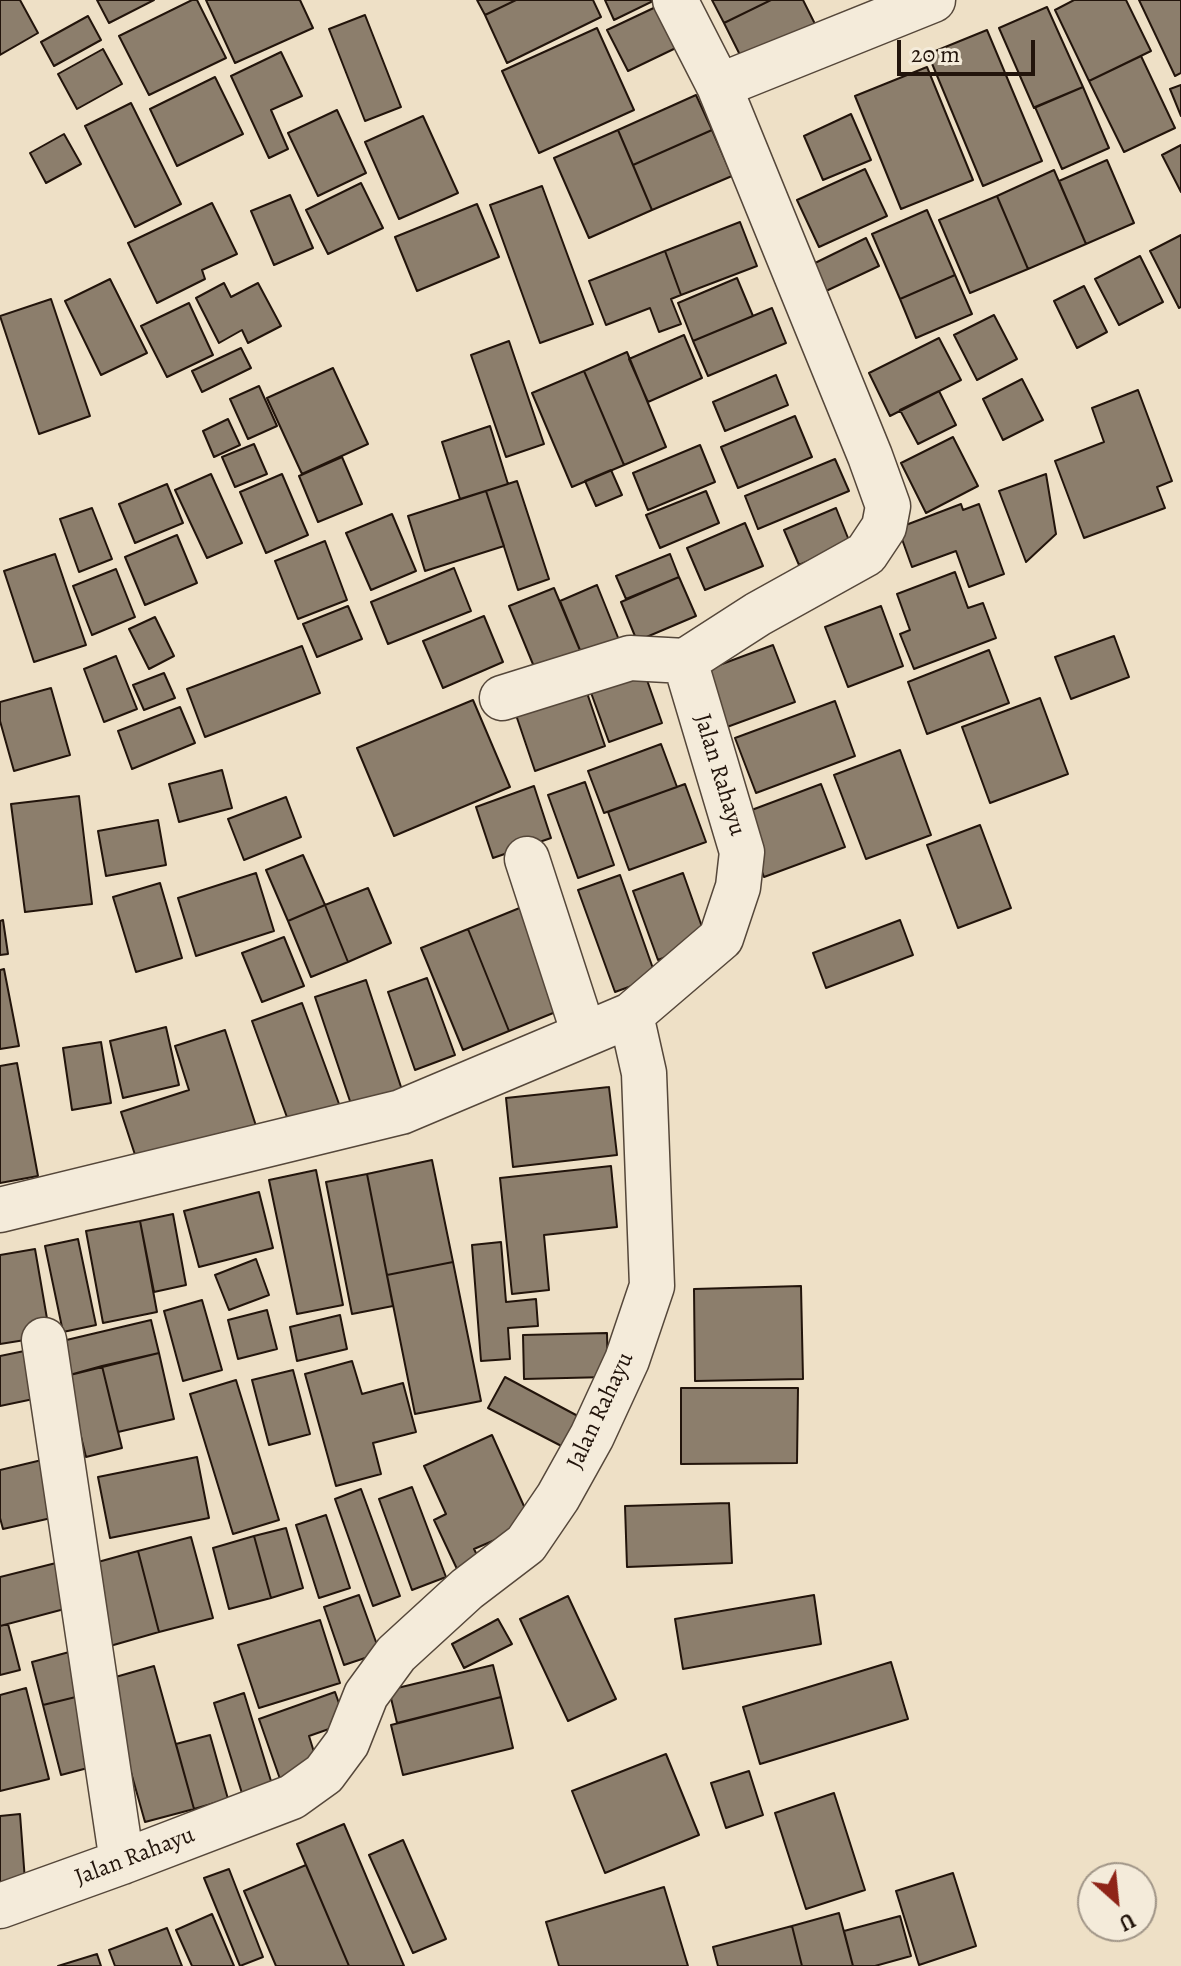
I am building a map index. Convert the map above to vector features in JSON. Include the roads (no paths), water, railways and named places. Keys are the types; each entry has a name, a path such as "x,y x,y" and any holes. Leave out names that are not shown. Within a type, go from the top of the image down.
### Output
{"street":[{"path":"502,698 630,658 685,661 758,614 866,554 884,527 888,506 870,456 719,86 675,0"},
{"path":"719,86 933,0"},
{"name":"Jalan Rahayu","path":"0,1906 292,1797 324,1774 347,1743 366,1695 396,1654 467,1589 526,1544 558,1497 592,1436 627,1360 652,1286 644,1073 631,1015 721,938 738,887 742,852 685,661"},
{"path":"527,859 584,1034"},
{"path":"0,1210 401,1112 631,1015"},
{"path":"44,1340 122,1862"}]}
